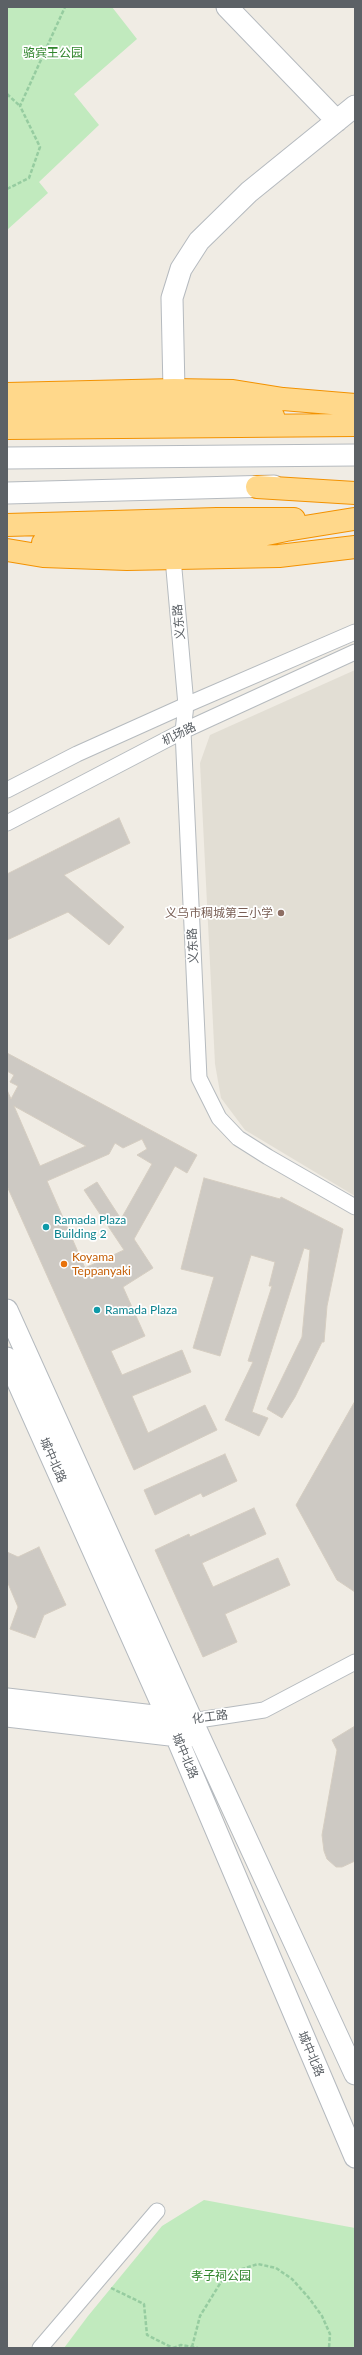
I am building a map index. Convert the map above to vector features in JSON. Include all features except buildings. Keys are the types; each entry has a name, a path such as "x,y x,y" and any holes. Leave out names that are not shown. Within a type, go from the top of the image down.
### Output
{"highway":[{"path":"7,394 174,390 233,391 283,399 355,405"},
{"path":"7,409 226,408 261,413 312,425"},
{"path":"7,428 355,425"},
{"path":"257,486 355,493"},
{"path":"7,525 217,519 354,519"},
{"path":"8,550 43,543 238,540 286,530 354,519"},
{"path":"8,550 43,556 85,559 279,556 355,547"}],"main road":[{"path":"227,7 337,121"},
{"path":"174,390 172,298 181,269 199,241 249,192 355,106"},
{"path":"7,458 355,455"},
{"path":"7,493 355,483"},
{"name":"城中北路","path":"7,1310 196,1730 355,2074"},
{"name":"城中北路","path":"7,1358 172,1727 355,2157"},
{"name":"化工路","path":"7,1699 196,1730"},
{"name":"化工路","path":"7,1716 172,1727"}],"street":[{"name":"义东路","path":"173,558 186,705 184,731 199,1078 219,1118 238,1138 355,1207"},
{"name":"机场路","path":"7,790 78,754 186,705 355,632"},
{"name":"机场路","path":"7,823 184,731 355,652"},
{"name":"化工路","path":"196,1730 264,1710 355,1662"},
{"path":"40,2348 95,2282 157,2212"}],"path":[{"path":"20,106 65,7"},
{"path":"7,94 20,106 40,147 29,178 7,189"},
{"path":"192,2347 200,2316 221,2282 239,2270 258,2264 276,2268 292,2279 309,2298 322,2316 330,2334 329,2348"},
{"path":"95,2282 121,2291 144,2304 147,2335 173,2348 181,2345 198,2348"}],"shaded area":[{"name":"义乌市稠城第三小学","path":"355,670 355,1196 245,1130 221,1098 215,1064 200,763 210,735"}],"green space":[{"name":"骆宾王公园","path":"7,7 112,7 137,39 74,94 99,125 39,182 48,193 7,230"},
{"name":"孝子祠公园","path":"204,2200 355,2228 355,2348 64,2348 88,2316 162,2226"}],"place":[{"name":"义乌市稠城第三小学","path":"281,913"},
{"name":"Ramada Plaza Building 2","path":"46,1227"},
{"name":"Koyama Teppanyaki","path":"64,1264"},
{"name":"Ramada Plaza","path":"97,1310"}]}
